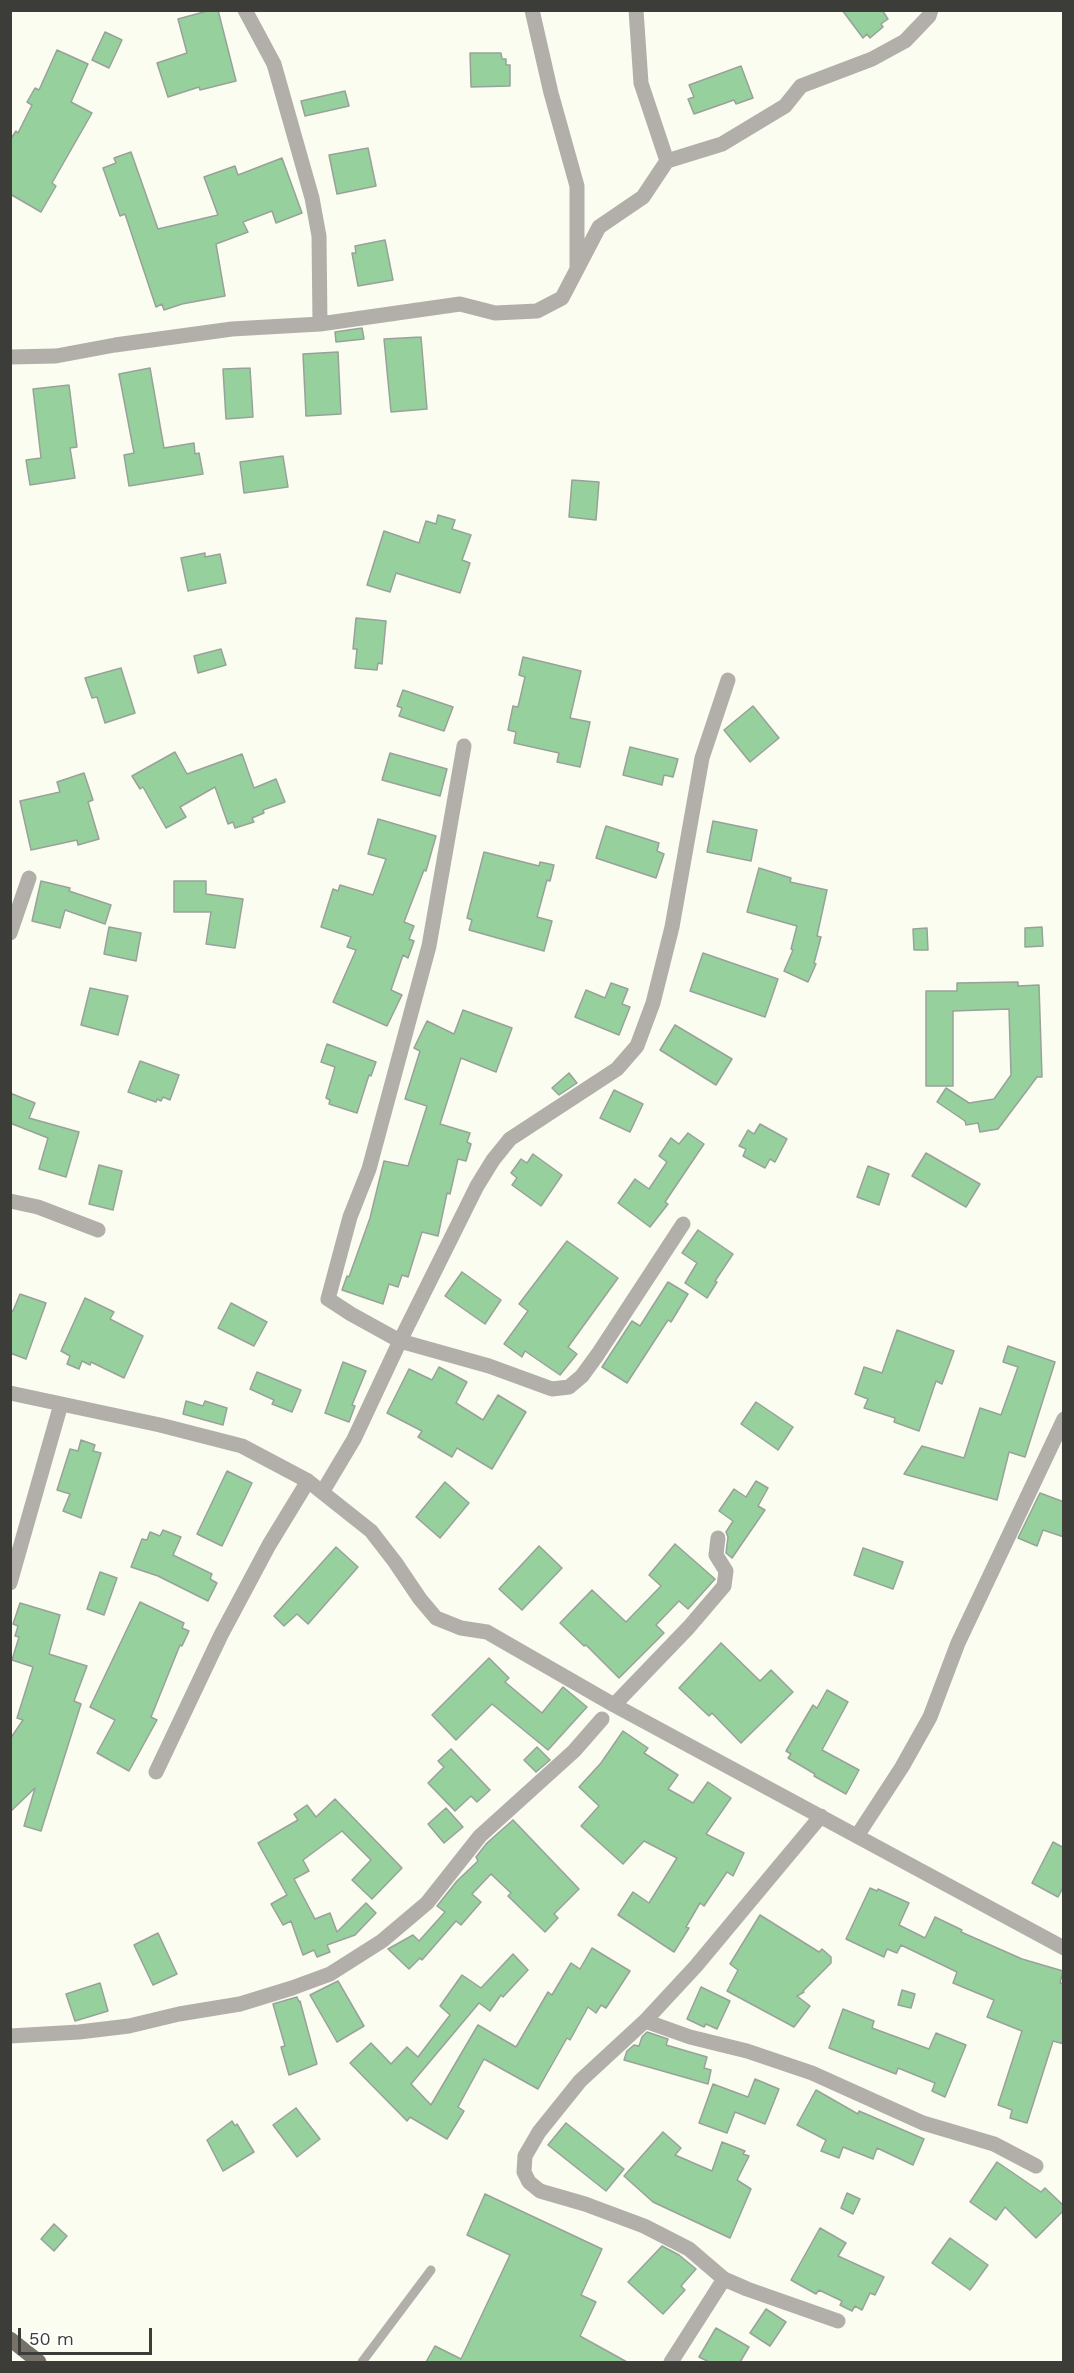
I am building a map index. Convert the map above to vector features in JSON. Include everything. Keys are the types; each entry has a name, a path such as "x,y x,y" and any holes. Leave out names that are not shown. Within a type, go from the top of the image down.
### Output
{"main road":[{"path":"10,2339 39,2362"}],"street":[{"path":"245,10 274,64 312,198 319,236 320,324"},
{"path":"532,10 551,93 577,186 577,269"},
{"path":"636,10 642,83 667,161"},
{"path":"10,357 56,356 115,345 232,329 320,324 460,304 495,313 537,311 562,298 599,227 643,197 667,161 722,144 785,106 801,86 872,59 905,41 929,16 931,10"},
{"path":"323,1491 354,1439 471,1197 492,1160 510,1139 617,1069 637,1046 653,1002 672,927 702,758 728,680"},
{"path":"464,746 429,946 371,1160 350,1217 328,1299 400,1341 489,1366 552,1389 569,1387 582,1376 598,1354 683,1224"},
{"path":"10,933 29,879"},
{"path":"10,1201 38,1207 98,1230"},
{"path":"10,1393 160,1425 242,1446 308,1480 371,1531 436,1618 461,1628 487,1632 614,1705 1064,1948"},
{"path":"10,1583 62,1404"},
{"path":"857,1836 902,1767 930,1717 958,1643 1064,1419"},
{"path":"156,1772 226,1625 269,1545 308,1480"},
{"path":"614,1705 689,1627 724,1586 726,1571 716,1555 718,1538"},
{"path":"10,2036 129,2026 179,2014 240,2004 292,1989 330,1974 382,1941 427,1903 480,1836 574,1751 602,1719"},
{"path":"821,1816 696,1966 645,2020 580,2081 546,2123 525,2156 524,2172 529,2182 540,2191 585,2204 644,2226 689,2248 724,2279 838,2321"},
{"path":"645,2020 690,2037 747,2051 812,2073 923,2123 994,2144 1036,2166"},
{"path":"671,2362 724,2279"}],"lane":[{"path":"362,2362 431,2270"}],"building":[{"path":"218,10 236,81 200,90 199,87 168,97 157,63 187,53 178,19"},
{"path":"842,10 882,10 888,19 881,24 883,27 870,38 867,34 863,38"},
{"path":"105,32 122,40 109,68 92,60"},
{"path":"57,50 88,64 71,102 92,113 52,183 56,186 41,212 10,194 10,140 16,131 18,133 32,105 27,102 35,88 39,90"},
{"path":"470,53 501,53 502,59 506,59 506,65 510,65 510,86 471,87"},
{"path":"741,66 753,98 736,104 734,100 694,114 688,99 694,97 689,85"},
{"path":"345,91 349,106 305,116 301,101"},
{"path":"368,148 376,186 337,194 329,155"},
{"path":"131,152 158,229 218,215 204,177 235,166 238,175 282,158 302,213 276,223 272,211 243,222 248,232 216,244 225,296 182,304 164,310 162,304 156,307 125,214 120,216 103,168 116,163 114,158"},
{"path":"385,240 393,280 358,286 352,253 356,253 355,246"},
{"path":"362,328 364,339 336,342 335,332"},
{"path":"421,337 427,409 391,412 384,339"},
{"path":"338,352 341,414 306,416 303,354"},
{"path":"150,368 164,448 194,443 195,454 199,453 203,474 129,486 124,455 134,453 119,374"},
{"path":"250,368 253,417 226,419 223,369"},
{"path":"69,385 77,447 70,448 75,478 30,485 26,460 41,458 33,389"},
{"path":"283,456 288,487 244,493 240,462"},
{"path":"572,480 599,482 596,520 569,517"},
{"path":"438,515 455,520 452,529 471,535 462,560 470,563 460,593 396,573 390,592 367,585 384,531 419,543 426,521 436,524"},
{"path":"205,553 205,557 220,554 226,583 188,591 181,558"},
{"path":"356,618 386,621 382,664 378,663 377,670 355,668 357,649 353,649"},
{"path":"221,649 226,665 198,673 194,656"},
{"path":"523,657 581,671 570,718 590,722 580,767 557,762 559,753 514,743 516,732 508,730 513,706 518,707 525,677 519,675"},
{"path":"121,668 135,713 105,723 97,697 92,698 85,678"},
{"path":"403,690 453,707 444,731 399,716 402,708 397,706"},
{"path":"753,706 779,738 750,762 724,730"},
{"path":"630,747 678,759 673,777 664,775 662,785 623,775"},
{"path":"175,752 187,774 242,754 254,788 276,779 285,802 263,810 264,813 252,818 254,822 235,828 233,822 228,824 215,787 180,807 186,817 166,828 143,787 140,789 132,776"},
{"path":"390,753 447,769 440,796 382,780"},
{"path":"84,773 93,800 88,802 99,839 78,845 77,840 31,850 20,801 60,792 57,782"},
{"path":"378,819 436,836 426,871 424,870 404,922 414,926 409,939 414,941 408,958 403,955 391,990 402,995 387,1026 333,1002 356,950 347,947 351,937 321,927 333,889 338,891 340,885 373,895 386,859 368,854"},
{"path":"713,821 757,830 751,861 707,852"},
{"path":"606,826 659,843 657,851 664,854 656,878 596,858"},
{"path":"484,852 539,866 540,862 554,865 550,881 547,880 537,917 552,921 544,951 469,930 472,920 467,918"},
{"path":"759,868 791,878 790,882 827,890 817,936 821,937 814,963 816,964 808,982 784,971 793,950 791,949 797,926 747,912"},
{"path":"41,881 70,888 69,891 111,905 105,924 65,910 60,928 32,921"},
{"path":"174,881 206,881 206,894 243,899 235,948 206,944 211,912 174,912"},
{"path":"109,927 141,933 136,961 104,954"},
{"path":"1042,927 1043,946 1025,947 1025,928"},
{"path":"927,928 928,950 914,950 913,929"},
{"path":"703,953 778,979 765,1017 690,991"},
{"path":"1018,982 1018,986 1039,985 1042,1077 1037,1077 998,1129 980,1132 978,1123 966,1125 965,1121 937,1102 946,1088 969,1103 994,1099 1011,1075 1009,1009 953,1011 953,1086 926,1086 926,991 957,991 957,983"},
{"path":"611,983 628,989 622,1004 630,1007 619,1035 575,1017 586,990 605,998"},
{"path":"90,988 128,996 118,1035 81,1025"},
{"path":"463,1010 512,1028 496,1072 461,1058 440,1124 470,1133 467,1142 471,1144 466,1161 458,1159 450,1194 447,1193 438,1236 422,1232 408,1277 402,1275 398,1287 389,1284 383,1304 342,1290 347,1276 349,1277 370,1218 384,1161 408,1166 427,1106 405,1099 420,1051 414,1048 427,1021 454,1034"},
{"path":"675,1025 732,1059 716,1085 660,1050"},
{"path":"327,1044 376,1062 371,1076 369,1075 357,1113 329,1104 330,1100 326,1098 335,1067 321,1062"},
{"path":"140,1061 179,1075 170,1100 163,1097 161,1101 157,1099 156,1102 128,1092"},
{"path":"569,1073 577,1083 559,1095 552,1088"},
{"path":"614,1090 643,1104 630,1132 600,1118"},
{"path":"10,1093 35,1103 29,1118 79,1132 66,1177 39,1169 48,1138 10,1123"},
{"path":"760,1124 787,1139 775,1162 770,1159 765,1168 743,1156 746,1149 739,1146 748,1130 754,1134"},
{"path":"688,1133 704,1144 665,1202 668,1204 650,1227 618,1203 635,1179 649,1189 667,1162 659,1156 671,1138 679,1144"},
{"path":"926,1153 980,1184 966,1207 912,1176"},
{"path":"533,1154 562,1175 541,1206 512,1185 517,1178 511,1173 521,1159 527,1163"},
{"path":"99,1165 122,1171 113,1210 89,1204"},
{"path":"868,1166 889,1174 879,1205 857,1197"},
{"path":"698,1230 733,1254 707,1298 685,1283 697,1263 682,1253"},
{"path":"567,1241 618,1278 568,1347 577,1354 560,1375 525,1351 522,1357 504,1344 528,1311 519,1304"},
{"path":"462,1272 501,1300 485,1324 445,1296"},
{"path":"668,1282 688,1294 671,1322 668,1320 627,1383 602,1367 632,1321 640,1326"},
{"path":"20,1294 46,1303 26,1359 10,1353 10,1310 13,1311"},
{"path":"85,1298 114,1312 110,1319 143,1336 124,1378 91,1362 90,1365 82,1361 79,1369 67,1364 70,1356 61,1351"},
{"path":"231,1303 267,1322 254,1346 218,1328"},
{"path":"897,1330 954,1351 942,1384 936,1381 919,1431 894,1422 895,1418 864,1408 868,1399 855,1394 864,1367 882,1373"},
{"path":"1008,1346 1055,1362 1025,1457 1009,1452 997,1500 904,1474 922,1446 964,1458 980,1408 1001,1415 1018,1367 1003,1362"},
{"path":"343,1362 366,1371 352,1405 355,1406 349,1422 325,1413"},
{"path":"439,1367 467,1382 456,1403 483,1420 498,1395 526,1412 492,1469 457,1448 452,1457 418,1437 422,1431 387,1413 409,1369 432,1380"},
{"path":"257,1372 301,1390 292,1412 272,1404 274,1400 250,1389"},
{"path":"186,1401 203,1406 205,1401 227,1408 223,1425 183,1414"},
{"path":"756,1402 793,1427 778,1450 741,1424"},
{"path":"81,1440 95,1445 93,1451 101,1453 81,1518 63,1511 70,1494 57,1490 70,1449 78,1451"},
{"path":"227,1471 252,1483 222,1546 197,1534"},
{"path":"756,1481 768,1488 758,1506 765,1510 732,1558 726,1553 728,1537 726,1532 733,1521 719,1511 734,1489 746,1497"},
{"path":"445,1482 469,1503 440,1538 416,1517"},
{"path":"1040,1493 1064,1502 1064,1537 1043,1530 1037,1546 1018,1538"},
{"path":"163,1530 181,1537 173,1555 212,1574 210,1579 217,1583 208,1601 158,1576 131,1567 142,1539 147,1540 150,1532 160,1536"},
{"path":"675,1544 715,1579 688,1609 679,1601 656,1625 664,1633 619,1678 560,1623 592,1590 626,1622 661,1586 649,1575"},
{"path":"539,1546 562,1568 522,1610 499,1589"},
{"path":"336,1547 358,1567 308,1624 297,1614 284,1626 274,1616"},
{"path":"863,1548 903,1562 893,1589 854,1575"},
{"path":"100,1572 117,1578 104,1615 87,1609"},
{"path":"140,1602 184,1623 182,1628 189,1631 182,1646 180,1645 151,1717 157,1720 129,1771 97,1753 115,1720 90,1707"},
{"path":"20,1603 60,1615 49,1654 87,1666 74,1701 81,1704 41,1831 24,1826 35,1788 10,1812 10,1739 23,1720 17,1718 33,1667 12,1660 19,1637 15,1636 18,1626 13,1624"},
{"path":"721,1643 760,1681 771,1670 793,1692 741,1743 712,1713 709,1716 679,1688"},
{"path":"489,1658 509,1678 505,1682 542,1713 563,1687 587,1707 548,1750 492,1704 456,1740 432,1715"},
{"path":"827,1690 848,1702 822,1750 859,1770 846,1794 788,1758 791,1754 786,1751 813,1705 817,1708"},
{"path":"623,1731 648,1748 644,1753 678,1775 668,1789 693,1803 708,1782 731,1798 706,1834 744,1853 733,1876 727,1872 704,1906 700,1903 686,1927 689,1928 674,1952 618,1915 633,1892 649,1903 677,1858 644,1841 623,1864 581,1826 599,1806 579,1787 601,1763"},
{"path":"537,1747 550,1760 536,1772 524,1760"},
{"path":"451,1749 490,1790 477,1802 471,1796 455,1811 428,1783 444,1767 438,1761"},
{"path":"335,1799 402,1868 372,1899 352,1880 371,1860 342,1831 303,1860 309,1871 294,1879 315,1919 330,1913 337,1932 366,1903 376,1913 355,1935 327,1945 330,1952 317,1957 314,1950 303,1955 291,1921 283,1925 271,1904 287,1895 258,1843 298,1820 294,1814 307,1805 316,1817"},
{"path":"446,1808 463,1827 444,1843 428,1824"},
{"path":"513,1820 579,1889 554,1914 558,1918 545,1932 508,1896 511,1893 491,1874 472,1894 481,1902 461,1925 456,1921 422,1960 420,1958 409,1969 388,1949 413,1935 419,1941 445,1912 437,1906 457,1881 478,1861 476,1857 487,1843"},
{"path":"1053,1842 1064,1848 1064,1886 1058,1897 1032,1883"},
{"path":"870,1888 877,1891 878,1889 909,1903 899,1925 925,1938 935,1917 962,1930 961,1932 1022,1959 1063,1971 1060,1983 1064,1983 1064,2044 1053,2041 1027,2123 1010,2118 1012,2110 998,2105 1022,2031 987,2017 994,2000 953,1983 957,1972 901,1945 897,1953 887,1949 884,1957 846,1939"},
{"path":"760,1915 819,1952 822,1949 831,1957 831,1963 804,1992 797,1996 810,2006 794,2027 727,1991 738,1970 730,1964"},
{"path":"158,1933 177,1974 153,1985 134,1945"},
{"path":"592,1948 630,1971 606,2008 601,2005 596,2013 588,2007 570,2040 567,2038 538,2089 484,2059 458,2107 464,2111 447,2139 410,2117 407,2121 350,2063 371,2043 391,2064 407,2047 418,2057 450,2015 440,2006 462,1975 481,1988 513,1954 528,1970 503,1997 501,1995 490,2011 479,2003 411,2084 431,2105 478,2025 516,2047 548,1992 552,1995 571,1963 580,1969"},
{"path":"338,1981 364,2026 337,2042 310,1995"},
{"path":"100,1983 108,2011 75,2021 66,1994"},
{"path":"701,1987 730,2001 717,2029 706,2024 704,2027 687,2019"},
{"path":"902,1990 915,1994 911,2008 898,2005"},
{"path":"297,1997 317,2064 289,2075 281,2047 285,2046 273,2004"},
{"path":"843,2009 874,2021 872,2028 929,2049 936,2033 966,2045 945,2097 932,2091 935,2083 898,2068 896,2074 829,2048"},
{"path":"647,2032 668,2039 666,2045 707,2057 704,2068 711,2070 708,2084 624,2060 627,2051 634,2045 639,2046 642,2037"},
{"path":"755,2079 779,2089 765,2124 735,2112 727,2133 699,2123 713,2084 748,2097"},
{"path":"816,2090 858,2114 859,2111 924,2139 913,2165 877,2148 873,2159 843,2147 839,2158 821,2151 826,2140 797,2125"},
{"path":"296,2108 320,2139 297,2157 273,2125"},
{"path":"232,2121 235,2126 237,2124 254,2152 223,2171 207,2140"},
{"path":"566,2123 624,2169 606,2191 548,2145"},
{"path":"663,2132 681,2148 675,2155 712,2171 722,2142 745,2151 743,2154 749,2156 737,2180 751,2189 730,2238 653,2202 624,2176"},
{"path":"997,2162 1041,2192 1045,2188 1064,2206 1064,2210 1036,2238 1005,2207 996,2220 970,2202"},
{"path":"847,2193 860,2199 853,2214 841,2208"},
{"path":"485,2194 602,2249 581,2295 596,2302 580,2336 627,2362 426,2362 435,2346 461,2359 510,2255 467,2235"},
{"path":"54,2224 67,2236 54,2251 41,2239"},
{"path":"820,2228 846,2243 838,2256 884,2277 875,2295 870,2293 862,2310 855,2306 852,2311 840,2305 842,2301 819,2290 816,2294 791,2280"},
{"path":"950,2238 988,2265 970,2290 932,2263"},
{"path":"662,2246 679,2255 696,2269 681,2286 685,2290 663,2314 628,2282"},
{"path":"766,2309 786,2322 770,2346 750,2333"},
{"path":"716,2328 749,2347 740,2362 709,2362 699,2357"}]}
